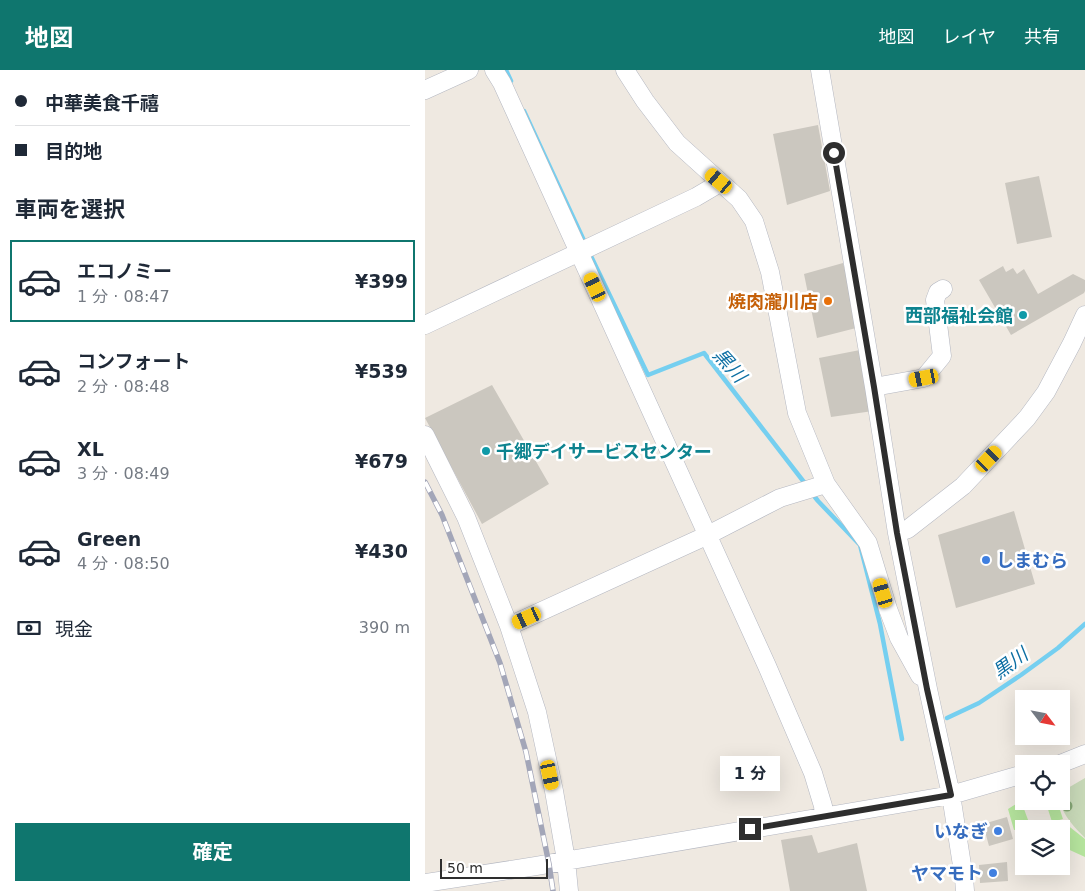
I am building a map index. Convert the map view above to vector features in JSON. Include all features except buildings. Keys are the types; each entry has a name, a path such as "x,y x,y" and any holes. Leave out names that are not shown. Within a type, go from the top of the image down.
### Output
{"street":[{"path":"425,90 466,70"},
{"path":"494,70 502,83 708,535 813,773 823,806 824,816"},
{"path":"625,70 645,101 677,143 739,199 754,220 770,272 797,413 823,486 868,543 888,610 899,638 927,689"},
{"path":"825,71 897,533 927,689 951,795 965,891"},
{"path":"425,325 696,197 719,181"},
{"path":"874,387 924,378 942,356 935,300 938,292 943,290"},
{"path":"897,533 908,529 963,486 1027,418 1046,392 1085,315"},
{"path":"425,434 466,517 509,626 537,712 554,791 566,860 569,891"},
{"path":"509,626 708,535 780,498 823,486"},
{"path":"1070,760 1085,754"},
{"path":"425,883 951,795 1015,777"}],"green space":[{"path":"1085,778 1085,838 1063,810 1070,810 1070,787"},
{"path":"1015,805 1015,810 1024,810 1028,820 1015,820 1014,830 1008,809"},
{"path":"1048,810 1060,810 1063,819 1051,820"},
{"path":"1070,827 1085,839 1085,857 1070,850"}],"waterway":[{"name":"黒川","path":"506,70 511,81"},
{"name":"黒川","path":"524,111 586,245"},
{"name":"黒川","path":"589,252 648,375 704,353 807,486"},
{"name":"黒川","path":"811,492 860,545 880,624 902,739"},
{"name":"黒川","path":"947,718 979,703 1021,675 1058,648 1085,624"}],"railway":[{"path":"425,482 442,515 500,663 526,752 553,891"}],"place":[{"name":"焼肉瀧川店","path":"828,301"},
{"name":"西部福祉会館","path":"1023,315"},
{"name":"千郷デイサービスセンター","path":"486,451"},
{"name":"しまむら","path":"986,560"},
{"name":"いなぎ","path":"998,831"},
{"name":"ヤマモト","path":"993,873"}],"route":[{"path":"750,829 951,795 927,689 897,533 834,153"}]}
